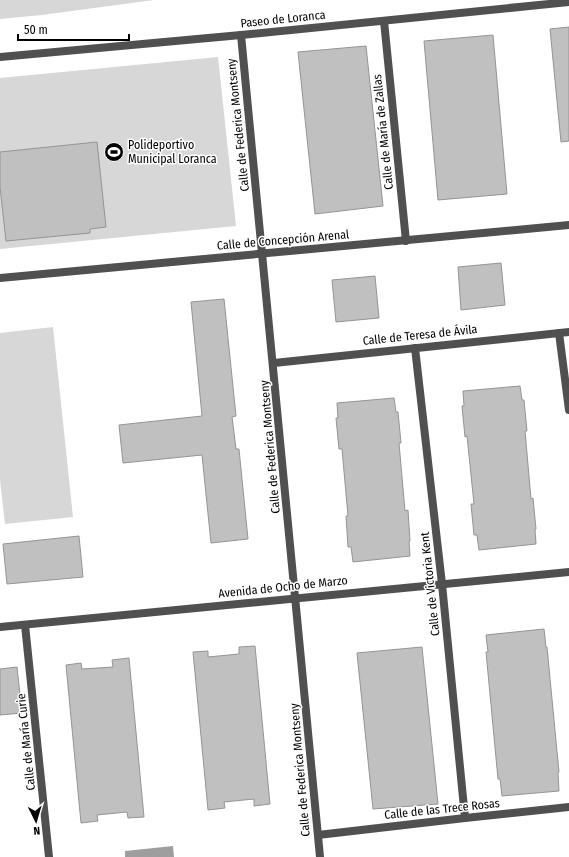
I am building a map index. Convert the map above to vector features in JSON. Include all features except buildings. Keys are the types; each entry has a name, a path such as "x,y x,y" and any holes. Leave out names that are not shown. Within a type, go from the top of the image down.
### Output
{"street":[{"name":"Paseo de Loranca","path":"0,57 242,35 569,2"},
{"name":"Calle de María de Zallas","path":"384,21 406,241"},
{"name":"Calle de Federica Montseny","path":"242,35 320,857"},
{"name":"Calle de Concepción Arenal","path":"0,278 569,225"},
{"name":"Calle de Teresa de Ávila","path":"274,363 569,332"},
{"path":"559,333 569,410"},
{"name":"Calle de Victoria Kent","path":"415,348 442,584 465,818"},
{"name":"Avenida de Ocho de Marzo","path":"0,627 569,572"},
{"name":"Calle de María Curie","path":"25,625 49,857"},
{"name":"Calle de las Trece Rosas","path":"318,835 569,807"}],"shaded area":[{"path":"0,0 154,0 0,19"},
{"name":"Polideportivo Municipal Loranca","path":"218,57 236,226 0,249 0,78"},
{"path":"53,327 73,517 5,524 0,480 0,333"},
{"path":"173,846 174,857 125,857 125,851"}],"place":[{"name":"Polideportivo Municipal Loranca","path":"114,152"}]}
